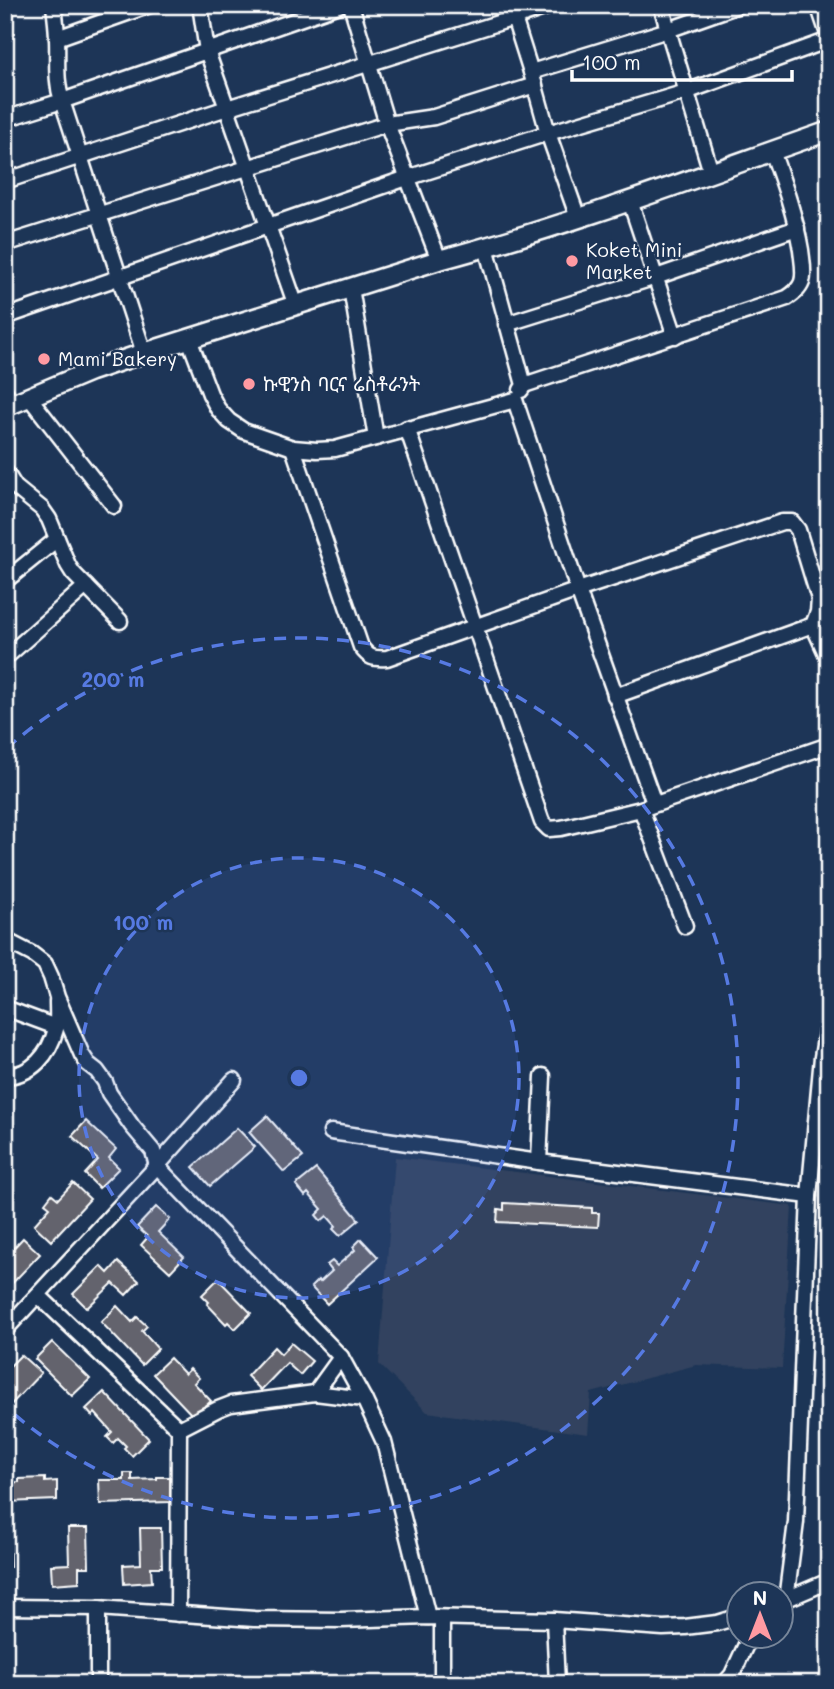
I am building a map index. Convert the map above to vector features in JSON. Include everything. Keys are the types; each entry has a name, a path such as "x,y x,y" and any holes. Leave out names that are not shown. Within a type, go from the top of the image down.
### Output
{"street":[{"path":"54,5 58,89 144,353"},
{"path":"57,38 150,5"},
{"path":"201,5 207,51 296,306"},
{"path":"5,119 340,5"},
{"path":"351,5 387,124 439,260"},
{"path":"5,181 369,64 512,12 553,5"},
{"path":"661,5 711,172"},
{"path":"5,244 387,124 434,117 533,78 739,5"},
{"path":"5,317 407,178 687,92 829,38 818,5"},
{"path":"512,12 548,133 578,218"},
{"path":"7,401 29,397 91,371 144,353 630,201 829,131"},
{"path":"189,339 210,394 229,421 244,430 293,448 334,449 515,400 524,384 788,298 798,290 802,282 803,268 797,228 772,151"},
{"path":"630,201 675,336"},
{"path":"506,324 656,277 797,228"},
{"path":"486,247 524,384"},
{"path":"351,288 376,438"},
{"path":"29,397 114,506"},
{"path":"515,400 615,696 685,926"},
{"path":"407,428 542,822 549,828 561,828 648,806 829,745"},
{"path":"293,448 361,647 367,656 374,659 387,658 578,590 782,522 792,522 798,530 819,599 813,625 829,660"},
{"path":"5,471 10,492 42,509 49,519 68,565 120,621"},
{"path":"5,582 57,539"},
{"path":"5,658 86,586"},
{"path":"615,696 813,625"},
{"path":"5,940 45,964 82,1055 105,1082 109,1093 153,1151 158,1166 341,1357 384,1442 435,1618 442,1684"},
{"path":"5,1076 19,1075 33,1067 48,1050 56,1027 57,997"},
{"path":"5,1008 56,1027"},
{"path":"787,1580 796,1522 809,1196 822,1057 829,1014"},
{"path":"539,1162 543,1076"},
{"path":"5,1330 234,1080"},
{"path":"331,1132 539,1162 809,1196"},
{"path":"37,1295 180,1429 178,1614"},
{"path":"315,1393 341,1357"},
{"path":"180,1429 231,1404 315,1393 364,1399"},
{"path":"796,1596 829,1581"},
{"path":"5,1607 98,1608 254,1619 554,1620 663,1628 726,1620"},
{"path":"98,1608 98,1684"},
{"path":"554,1620 556,1684"},
{"path":"724,1684 732,1675 744,1650"}],"shaded area":[{"path":"395,1157 792,1206 782,1368 696,1365 591,1393 588,1434 427,1412 379,1364"}],"building":[{"path":"267,1116 303,1157 284,1172 249,1132"},
{"path":"86,1121 116,1149 109,1158 119,1168 99,1188 85,1174 98,1160 72,1136"},
{"path":"237,1128 255,1147 210,1186 193,1167"},
{"path":"316,1169 359,1220 340,1236 327,1216 321,1221 316,1215 322,1209 308,1193 305,1196 296,1185"},
{"path":"73,1183 90,1199 51,1241 34,1225 50,1207 45,1203 52,1194 58,1199"},
{"path":"504,1203 592,1208 592,1213 599,1213 598,1227 497,1222 498,1209 504,1210"},
{"path":"156,1207 170,1219 158,1232 184,1257 170,1272 141,1245 148,1237 137,1227"},
{"path":"23,1238 40,1254 5,1291 5,1251 8,1254"},
{"path":"361,1239 378,1257 327,1304 311,1287 332,1271 327,1265 332,1261 337,1266 355,1250 353,1247"},
{"path":"118,1262 139,1281 126,1295 113,1283 87,1308 73,1294 101,1266 108,1273"},
{"path":"218,1279 251,1313 235,1329 228,1322 226,1324 202,1295"},
{"path":"117,1306 132,1322 137,1317 147,1326 142,1331 158,1349 142,1365 101,1322"},
{"path":"52,1342 90,1379 72,1396 35,1359"},
{"path":"291,1343 312,1361 300,1375 287,1363 261,1390 247,1376 274,1347 281,1354"},
{"path":"21,1355 41,1373 5,1411 5,1371"},
{"path":"170,1358 185,1374 190,1369 199,1378 194,1383 211,1401 194,1417 153,1374"},
{"path":"104,1392 149,1439 132,1456 118,1438 113,1443 107,1437 112,1432 95,1413 92,1416 86,1409"},
{"path":"124,1473 132,1473 132,1480 170,1477 170,1502 100,1504 99,1480 124,1480"},
{"path":"45,1478 45,1482 57,1481 57,1500 6,1502 5,1483 19,1482 19,1479"},
{"path":"5,1528 9,1528 10,1567 5,1567"},
{"path":"68,1528 88,1528 89,1567 79,1567 79,1582 52,1584 51,1565 69,1564"},
{"path":"140,1528 161,1528 162,1567 151,1567 152,1582 124,1584 123,1565 141,1564"}],"place":[{"name":"Koket Mini Market","path":"572,261"},
{"name":"Mami Bakery","path":"44,359"},
{"name":"ኩዊንስ ባርና ሬስቶራንት","path":"249,384"}]}
